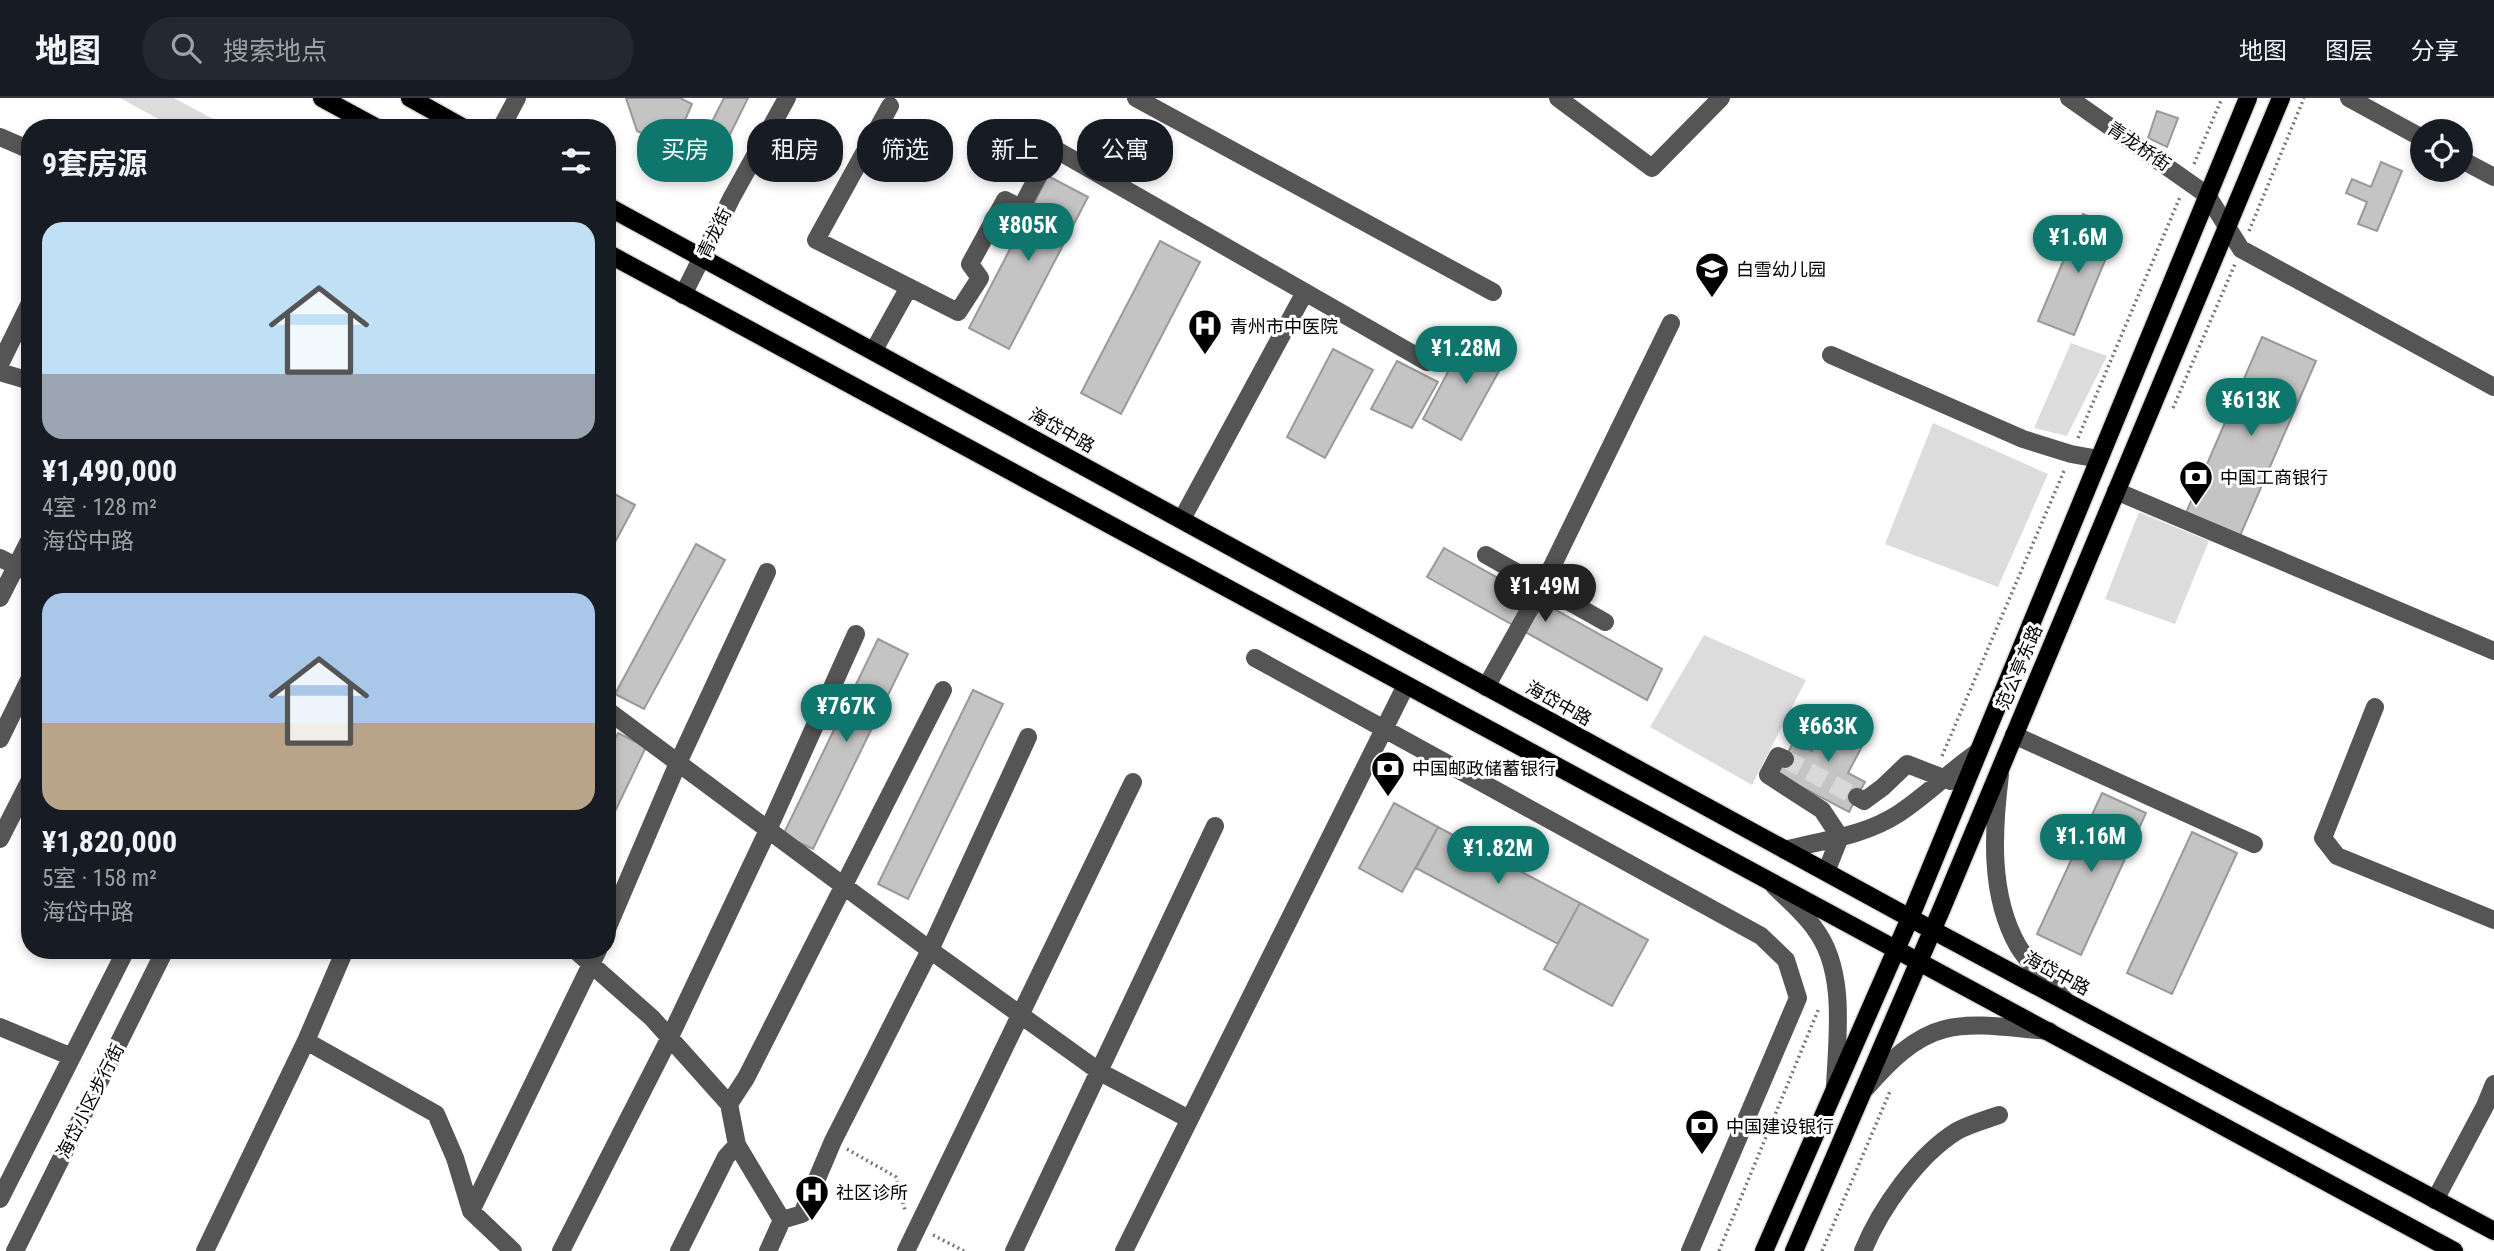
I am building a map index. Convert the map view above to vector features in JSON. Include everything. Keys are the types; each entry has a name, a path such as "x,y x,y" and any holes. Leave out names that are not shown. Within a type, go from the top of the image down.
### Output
{"main road":[{"path":"322,98 360,119"},
{"path":"410,98 448,119"},
{"name":"范公亭东路","path":"1764,1251 1910,918 2248,98"},
{"name":"范公亭东路","path":"1794,1251 1933,930 2281,98"},
{"name":"海岱中路","path":"616,211 1910,918 2494,1231"},
{"path":"616,258 2454,1251"}],"street":[{"path":"506,119 517,98"},
{"name":"青龙街","path":"683,295 732,197 788,98"},
{"path":"1136,98 1493,292"},
{"path":"1558,98 1652,168 1721,98"},
{"name":"青龙桥街","path":"2069,98 2207,195"},
{"path":"2349,98 2410,131"},
{"path":"890,106 816,240 958,312 980,278 970,264 1005,200 1021,208 1053,148 1427,362 1447,340"},
{"path":"0,137 21,146"},
{"path":"2473,166 2494,177"},
{"path":"2207,195 2241,249 2494,387"},
{"path":"874,350 909,287"},
{"path":"1182,520 1305,292"},
{"path":"0,364 21,321"},
{"path":"1486,687 1542,587 1671,323"},
{"path":"1831,355 2023,439 2071,454 2099,459"},
{"path":"0,372 21,378"},
{"path":"2116,491 2494,651"},
{"path":"1486,555 1605,622"},
{"path":"0,598 15,566"},
{"path":"616,908 678,763 767,572"},
{"path":"561,1251 669,1039 768,830 856,634"},
{"path":"1255,658 1761,936 1786,960 1798,998 1690,1251"},
{"path":"1124,1251 1406,685"},
{"path":"729,1104 746,1078 943,690"},
{"path":"0,739 21,696"},
{"path":"2375,706 2323,838 2337,856 2494,920"},
{"path":"616,717 930,950 1100,1072 1189,1119"},
{"path":"2014,735 2255,844"},
{"path":"768,1251 782,1220 802,1214 833,1141 930,950 1028,737"},
{"path":"1785,850 1878,825 1897,815 1978,752"},
{"path":"1785,759 1777,756 1768,775 1822,810 1840,837"},
{"path":"1857,797 1864,801 1907,764 1964,786"},
{"path":"2002,764 1994,840 1997,874 2007,920 2018,945 2067,1002"},
{"path":"906,1251 1133,782"},
{"path":"0,839 21,798"},
{"path":"1014,1251 1215,826"},
{"path":"1826,872 1840,837"},
{"path":"1769,881 1817,931 1827,949 1838,996 1835,1087"},
{"name":"海岱小区步行街","path":"0,1199 121,959"},
{"name":"海岱小区步行街","path":"15,1251 161,959"},
{"path":"205,1251 306,1041 341,959"},
{"path":"471,1211 595,959"},
{"path":"596,959 729,1104 737,1145 782,1220"},
{"path":"0,1027 72,1057"},
{"path":"1862,1092 1888,1062 1918,1041 1945,1029 1974,1027 2049,1031"},
{"path":"306,1041 436,1114 455,1158 471,1211 513,1251"},
{"path":"2435,1200 2494,1084"},
{"path":"1863,1251 1871,1229 1918,1163 1958,1131 1998,1115"},
{"path":"680,1251 726,1157 737,1145"}],"path":[{"path":"1719,1251 1833,974"},
{"path":"1822,1251 1892,1086"},
{"path":"833,1141 896,1177 906,1216 918,1227 964,1251"}],"shaded area":[{"path":"120,98 174,98 213,119 158,119"},
{"path":"2071,343 2107,356 2067,436 2034,428"},
{"path":"1933,423 2048,474 1998,587 1885,544"},
{"path":"2139,512 2209,541 2175,624 2105,599"},
{"path":"1704,635 1806,680 1752,785 1650,727"}],"building":[{"path":"626,98 680,98 692,104 686,119 637,119 637,131"},
{"path":"724,98 748,98 733,128 733,119 713,119"},
{"path":"2157,111 2178,118 2167,147 2148,138"},
{"path":"2381,162 2402,171 2377,231 2358,224 2367,202 2346,193 2352,179 2371,187"},
{"path":"1045,182 1059,182 1088,197 1009,349 969,328"},
{"path":"2083,214 2118,229 2074,335 2038,321"},
{"path":"1160,241 1200,262 1121,414 1081,393"},
{"path":"1469,332 1509,353 1461,440 1423,419"},
{"path":"1469,332 1509,353 1461,440 1423,419"},
{"path":"2262,337 2316,361 2239,538 2185,515"},
{"path":"1333,349 1373,370 1325,458 1287,437"},
{"path":"1333,349 1373,370 1325,458 1287,437"},
{"path":"1397,361 1438,382 1412,428 1371,409"},
{"path":"1397,361 1438,382 1412,428 1371,409"},
{"path":"616,495 635,505 616,540"},
{"path":"696,544 725,560 644,709 616,692"},
{"path":"1444,548 1662,669 1647,700 1427,577"},
{"path":"878,639 908,654 813,849 783,835"},
{"path":"973,690 1003,704 908,899 878,884"},
{"path":"1830,715 1868,735 1848,773 1865,782 1849,812 1777,774 1794,741 1812,751"},
{"path":"618,733 646,747 616,809"},
{"path":"2102,793 2146,813 2081,955 2037,934"},
{"path":"1394,803 1438,827 1402,892 1359,868"},
{"path":"1438,827 1580,903 1558,944 1416,868"},
{"path":"2192,832 2237,853 2172,994 2127,973"},
{"path":"1580,903 1648,940 1612,1006 1544,969"}],"tunnel":[{"path":"1785,759 1857,797"}],"place":[{"name":"白雪幼儿园","path":"1712,299"},
{"name":"青州市中医院","path":"1205,356"},
{"name":"中国工商银行","path":"2196,507"},
{"name":"中国邮政储蓄银行","path":"1388,798"},
{"name":"中国建设银行","path":"1702,1156"},
{"name":"社区诊所","path":"812,1222"}]}
